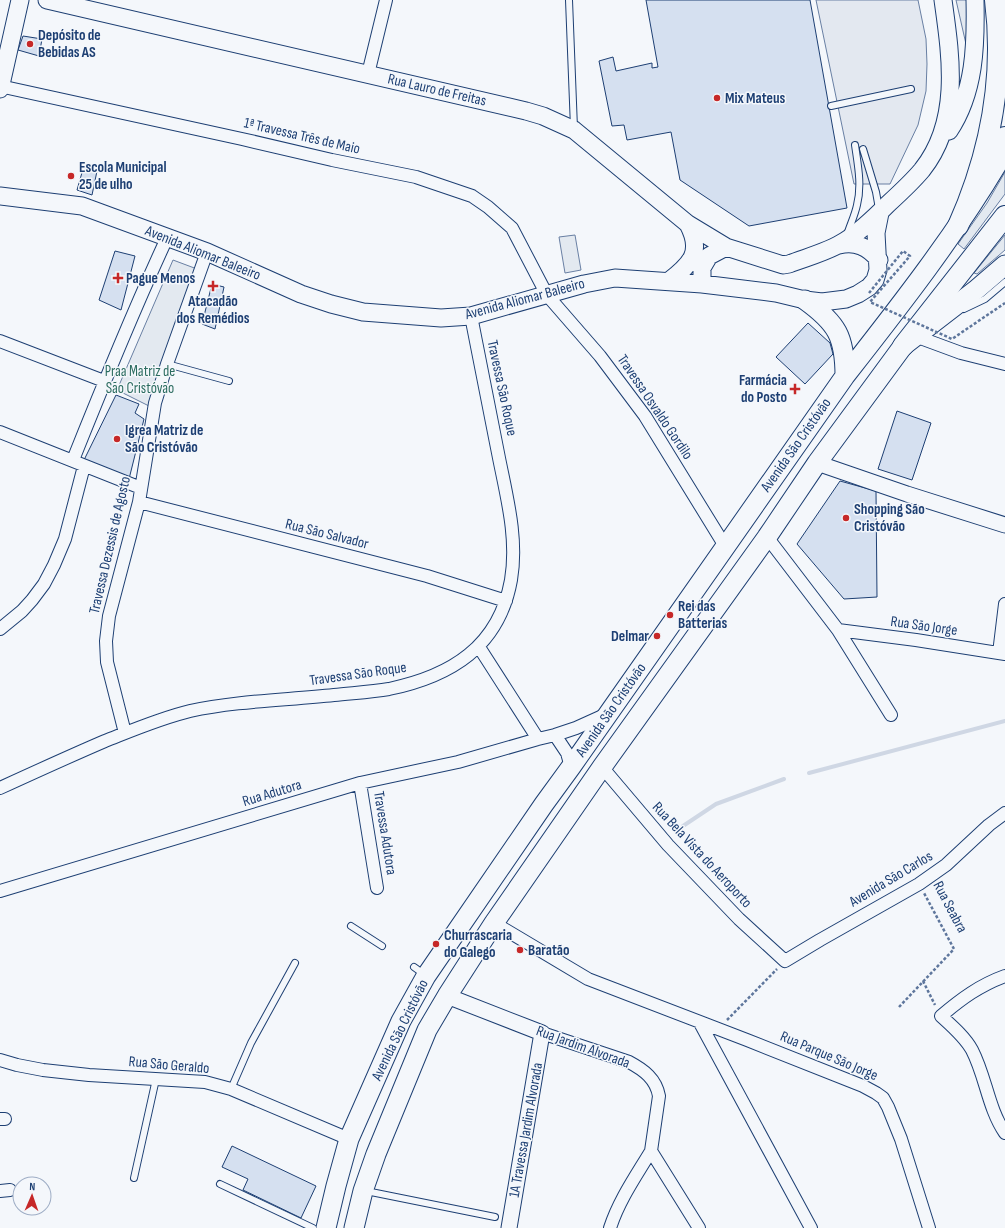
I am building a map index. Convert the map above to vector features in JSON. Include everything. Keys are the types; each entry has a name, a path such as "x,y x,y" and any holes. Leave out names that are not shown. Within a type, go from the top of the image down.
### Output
{"highway":[{"path":"958,226 972,192 987,144 999,93 1001,61 996,0"},
{"path":"986,182 1005,137"},
{"path":"916,336 1005,216"}],"main road":[{"path":"0,87 20,0"},
{"name":"Rua Lauro de Freitas","path":"47,0 526,111 550,119 574,130 688,224 704,235 726,247 779,264 789,264 842,243"},
{"path":"930,159 942,135 950,101 950,61 942,0"},
{"path":"842,243 856,234 880,213 910,183 923,169 952,126 968,90 972,70 974,56 975,0"},
{"name":"Avenida São Cristóvão","path":"326,1228 349,1139 401,1021 420,971 571,767 845,376 958,226 1005,149"},
{"name":"Avenida Aliomar Baleeiro","path":"0,196 82,206 207,252 301,294 331,304 363,312 441,318 471,316 584,284 610,279 626,278 702,284 776,293 805,300 834,302 858,294 869,287 874,280 878,270 879,260 876,233 880,213"},
{"path":"669,281 686,266 694,252 696,246 695,239 688,224"},
{"path":"842,243 860,245 871,251 879,260"},
{"path":"702,284 702,268 709,256 726,247"},
{"name":"Avenida São Cristóvão","path":"354,1228 363,1191 376,1154 427,1030 494,923 602,767 767,537 818,463 916,336 977,289 1005,265"},
{"path":"805,300 819,310 838,334 843,346 845,376"}],"street":[{"path":"368,74 386,0"},
{"name":"1ª Travessa Três de Maio","path":"0,87 416,177 472,196 488,207 512,228 547,295"},
{"path":"73,460 104,381 167,238"},
{"name":"Travessa Dezessis de Agosto","path":"125,734 107,662 106,641 111,608 139,502 155,403 167,364 207,252"},
{"name":"Travessa Osvaldo Gordilo","path":"547,295 600,356 645,416 725,546"},
{"name":"Travessa São Roque","path":"0,788 49,765 169,717 190,711 210,708 388,689 438,674 456,664 479,647 497,621 506,601 511,580 514,539 471,316"},
{"path":"916,336 962,353 1005,364"},
{"path":"0,341 104,381"},
{"path":"0,432 141,488"},
{"path":"818,463 907,494 1005,525"},
{"path":"0,629 22,611 32,600 44,584 54,565 65,539 84,466"},
{"name":"Rua São Salvador","path":"139,502 427,576 506,601"},
{"path":"767,537 838,630 891,715"},
{"path":"1002,654 1005,604"},
{"name":"Rua São Jorge","path":"838,630 1002,654"},
{"path":"479,647 538,739"},
{"name":"Rua Adutora","path":"0,890 360,783 458,762 555,735 576,728 609,713"},
{"path":"555,735 567,753 571,767"},
{"name":"Rua Bela Vista do Aeroporto","path":"602,767 668,845 739,919 785,961"},
{"name":"Travessa Adutora","path":"360,783 378,888"},
{"name":"Avenida São Carlos","path":"785,961 919,884 946,865 989,825 1005,814"},
{"name":"Rua Parque São Jorge","path":"494,923 588,980 718,1029 863,1086 876,1093 883,1098 888,1107 901,1139 929,1228"},
{"path":"1005,976 988,982 971,992 942,1016 972,1050 984,1081 994,1114 1005,1133"},
{"name":"Rua Jardim Alvorada","path":"447,996 542,1033 629,1062 642,1069 654,1081 659,1096 651,1151"},
{"path":"700,1023 811,1228"},
{"name":"1A Travessa Jardim Alvorada","path":"511,1228 542,1033"},
{"name":"Rua São Geraldo","path":"0,1060 16,1065 43,1070 89,1075 205,1082 231,1089 349,1139"},
{"path":"610,1228 621,1202 651,1151 699,1228"}],"lane":[{"path":"569,0 574,130"},
{"path":"831,106 911,89"},
{"path":"842,243 857,205 860,186 855,145"},
{"path":"863,149 876,192 880,213"},
{"path":"916,336 985,299 1005,282"},
{"path":"167,364 229,381"},
{"path":"351,926 382,946"},
{"path":"231,1089 251,1043 295,963"},
{"path":"134,1178 156,1079"},
{"path":"220,1184 314,1228"},
{"path":"363,1191 495,1217"}],"path":[{"path":"869,292 903,250 910,256 870,302 952,339 1005,303"},
{"name":"Rua Seabra","path":"899,1007 954,949 919,884"},
{"path":"718,1029 785,961"},
{"path":"923,981 942,1016"}],"green space":[{"path":"956,0 968,0 968,53"},
{"path":"1005,172 1005,194 964,249 958,244 987,203"},
{"path":"575,235 581,270 565,273 559,237"},
{"path":"1005,235 1005,250 977,274 974,273"},
{"name":"Praa Matriz de São Cristóvão","path":"173,260 197,269 149,406 117,390"}],"shaded area":[{"path":"816,0 918,0 926,39 926,91 918,125 890,184 854,184"}],"building":[{"name":"Mix Mateus","path":"646,0 810,0 847,208 749,226 680,180 671,132 627,140 624,125 612,126 599,61 613,57 616,71 652,63 652,68 658,67"},
{"name":"Depósito de Bebidas AS","path":"23,36 42,39 39,56 18,50"},
{"path":"83,169 97,171 92,195 77,190"},
{"name":"Pague Menos","path":"115,251 135,256 121,310 99,300"},
{"path":"212,284 224,287 215,329 202,324"},
{"path":"808,323 830,343 833,354 805,384 776,357"},
{"name":"Igrea Matriz de São Cristóvão","path":"116,395 139,404 135,413 144,419 129,479 84,460"},
{"path":"897,411 931,423 912,480 878,469"},
{"name":"Shopping São Cristóvão","path":"840,481 876,491 877,597 844,599 797,544"},
{"path":"232,1146 316,1186 301,1218 243,1190 248,1179 222,1167"}],"waterway":[{"path":"809,773 1005,721"},
{"path":"683,826 716,804 784,779"}],"place":[{"name":"Depósito de Bebidas AS","path":"30,44"},
{"name":"Mix Mateus","path":"717,98"},
{"name":"Escola Municipal 25 de ulho","path":"71,176"},
{"name":"Pague Menos","path":"118,278"},
{"name":"Atacadão dos Remédios","path":"213,286"},
{"name":"Farmácia do Posto","path":"795,389"},
{"name":"Igrea Matriz de São Cristóvão","path":"117,439"},
{"name":"Shopping São Cristóvão","path":"846,518"},
{"name":"Rei das Batterias","path":"670,615"},
{"name":"Delmar","path":"657,636"},
{"name":"Churrascaria do Galego","path":"436,944"},
{"name":"Baratão","path":"520,950"}]}
